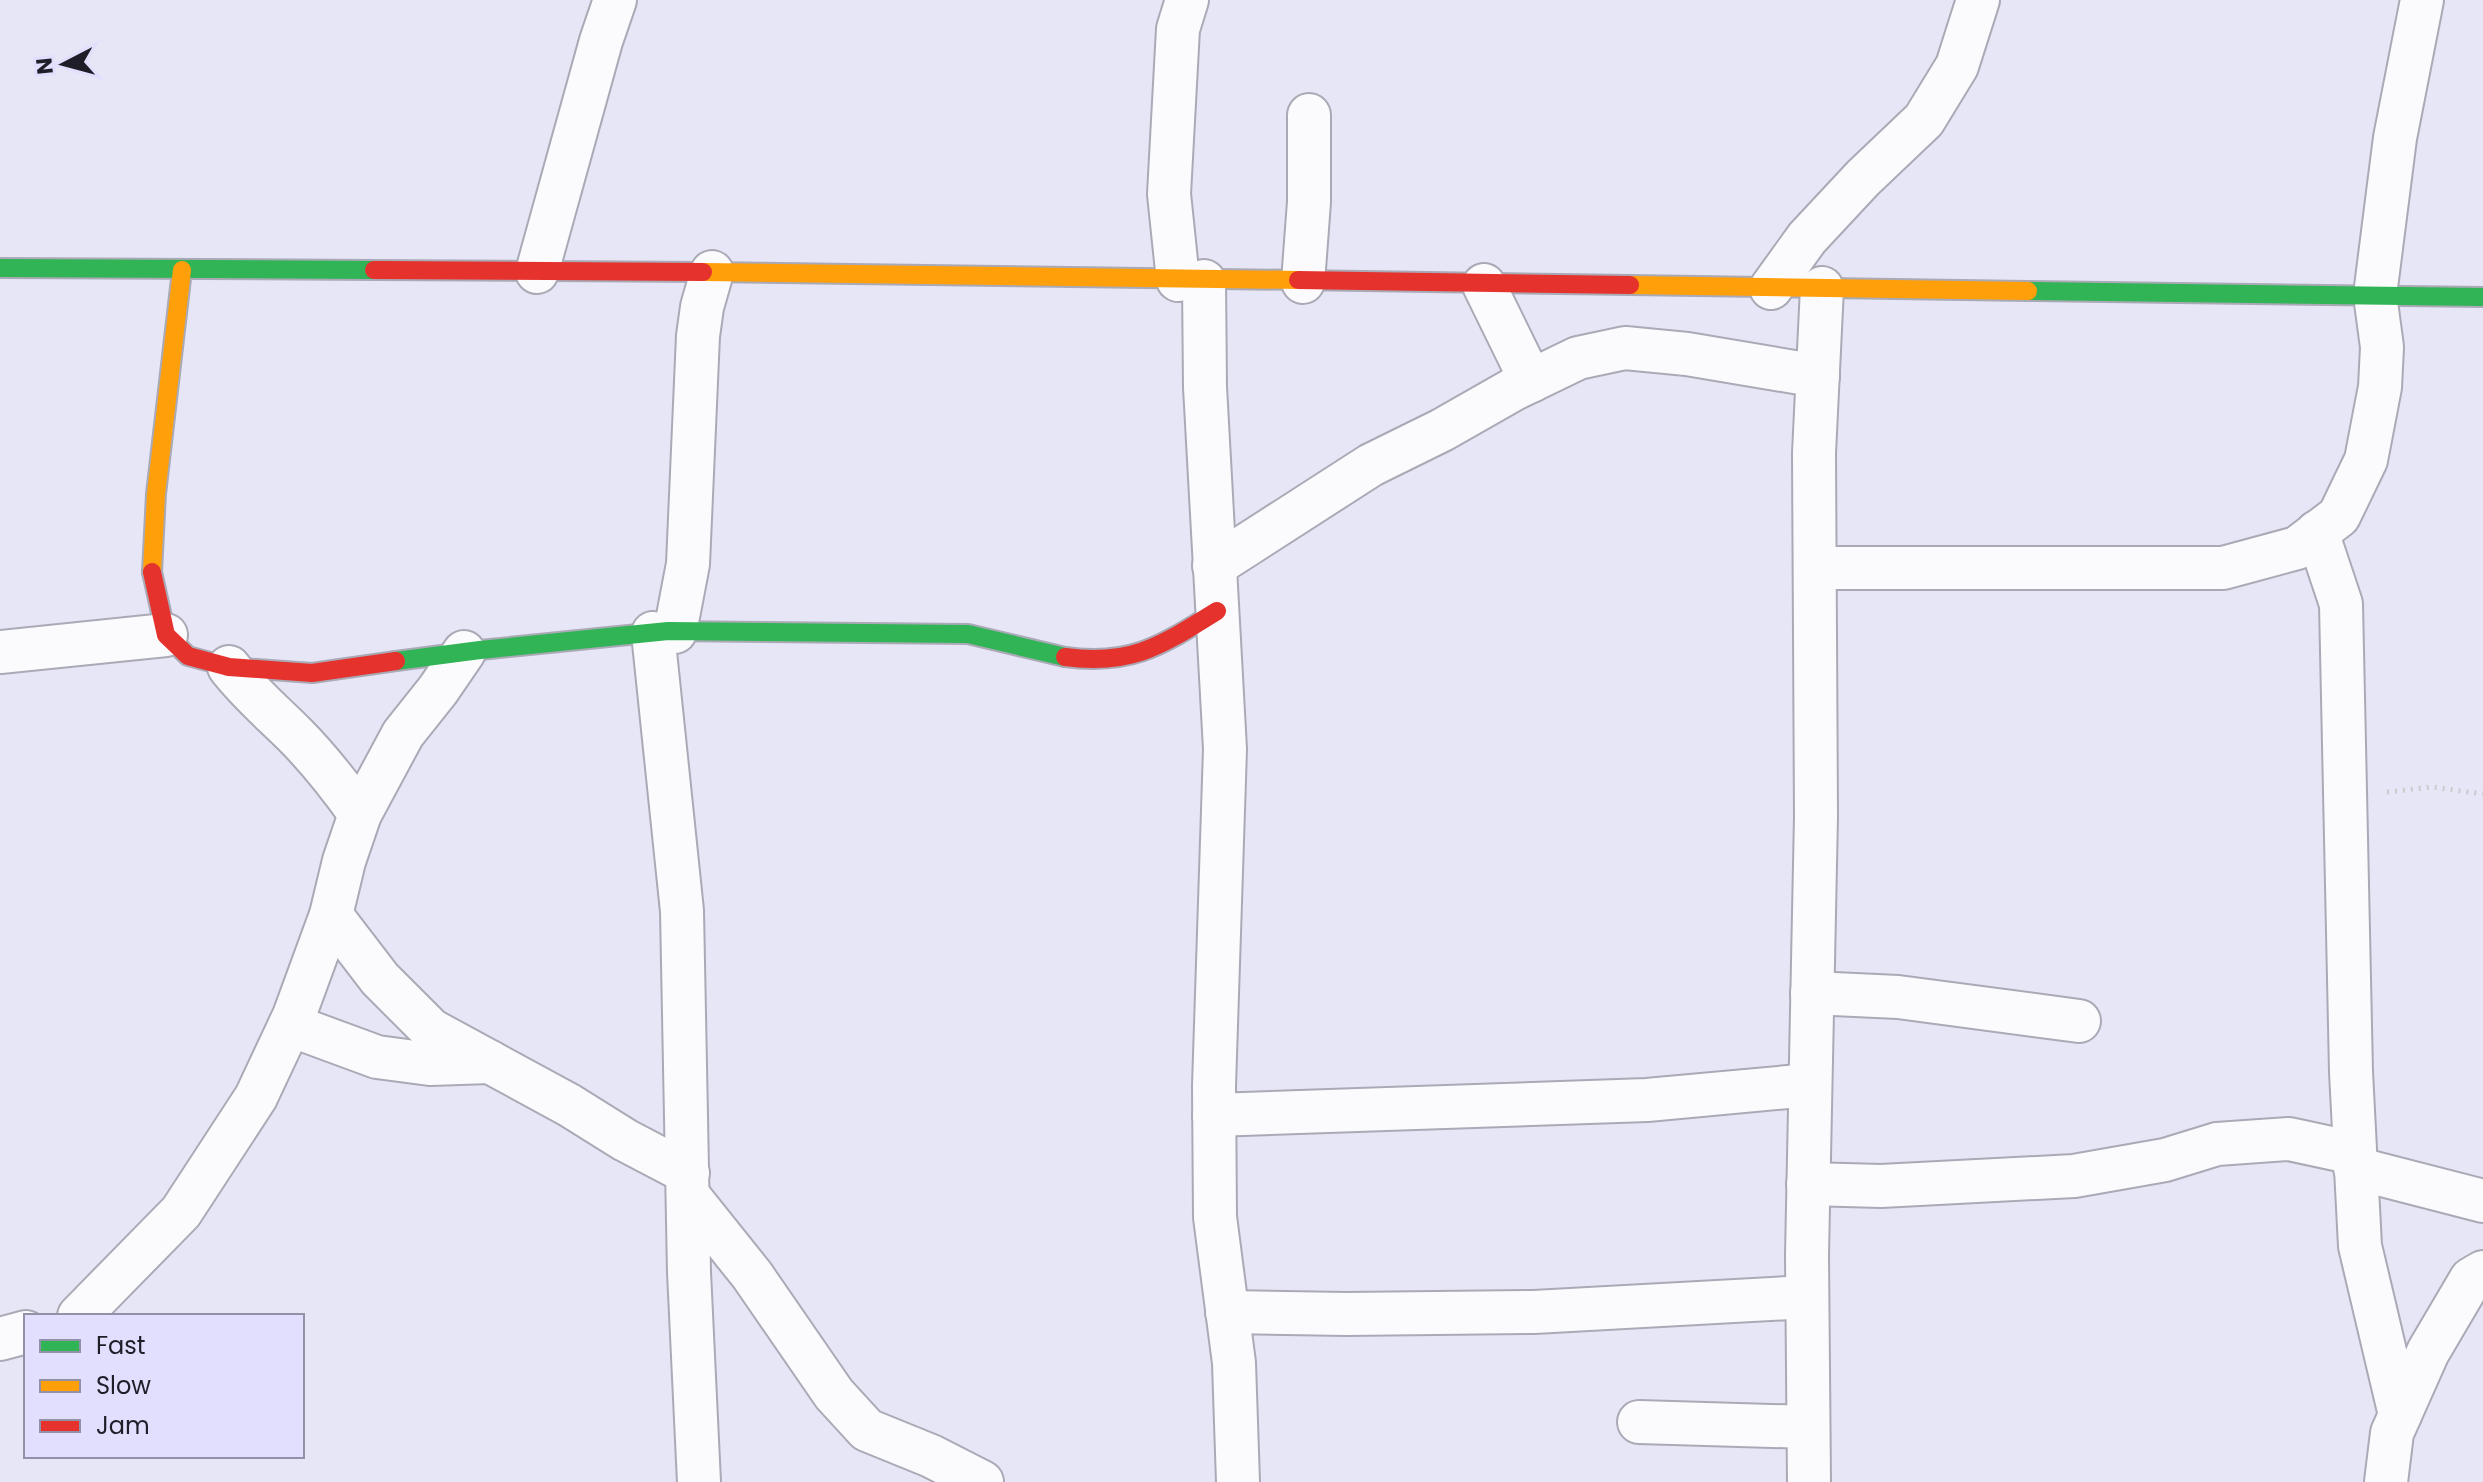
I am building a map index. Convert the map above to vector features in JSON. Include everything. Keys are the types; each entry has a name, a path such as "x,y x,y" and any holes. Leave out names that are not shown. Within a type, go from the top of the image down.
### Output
{"street":[{"path":"537,272 615,0"},
{"path":"1187,0 1178,29 1169,194 1191,280 1205,387 1225,749 1214,1115 1215,1217 1234,1363 1238,1482"},
{"path":"1771,288 1807,238 1863,178 1924,120 1957,66 1978,0"},
{"path":"1815,568 2223,568 2297,548 2339,516 2366,460 2380,387 2382,347 2375,295 2395,138 2422,0"},
{"path":"1303,282 1309,202 1309,115"},
{"path":"0,268 712,272 2483,297"},
{"path":"182,270 156,494 152,570 166,635 188,656 229,667 312,673 464,652 664,632 968,634 1067,658 1101,660 1135,656 1175,637 1217,611"},
{"path":"699,1482 689,1272 682,911 664,632 688,564 698,336 712,272"},
{"path":"1484,285 1531,381"},
{"path":"1809,1482 1808,1184 1816,816 1814,453 1822,288"},
{"path":"1214,566 1371,465 1578,358 1625,348 1687,354 1818,376"},
{"path":"2317,532 2341,604 2355,1161 2360,1246 2400,1415"},
{"path":"0,652 166,635"},
{"path":"81,1314 181,1212 256,1097 290,1025 331,915 344,861 360,814 403,734 464,652"},
{"path":"229,667 248,692 324,767 360,814"},
{"path":"331,915 380,979 431,1030 569,1105 688,1184 834,1394 867,1430 931,1456 982,1482"},
{"path":"1812,993 1898,997 2079,1021"},
{"path":"290,1025 377,1057 430,1064 490,1062"},
{"path":"1214,1115 1647,1100 1810,1085"},
{"path":"1808,1184 1881,1186 2074,1176 2165,1160 2217,1144 2289,1139 2483,1201"},
{"path":"2386,1482 2392,1433 2428,1352 2471,1279 2483,1272"},
{"path":"1227,1312 1534,1312 1807,1297"},
{"path":"0,1339 24,1333"},
{"path":"1639,1422 1808,1427"}],"path":[{"path":"2346,796 2432,787 2483,794"}],"traffic: fast":[{"path":"0,268 374,270"},
{"path":"2028,291 2483,297"},
{"path":"396,661 668,631 968,634 1065,657"}],"traffic: slow":[{"path":"152,572 156,494 182,270"},
{"path":"703,272 1298,280"},
{"path":"1630,285 2028,291"}],"traffic: jam":[{"path":"374,270 703,272"},
{"path":"1298,280 1630,285"},
{"path":"152,572 166,635 188,656 229,667 312,673 396,661"},
{"path":"1065,657 1110,658 1146,650 1217,611"}]}
